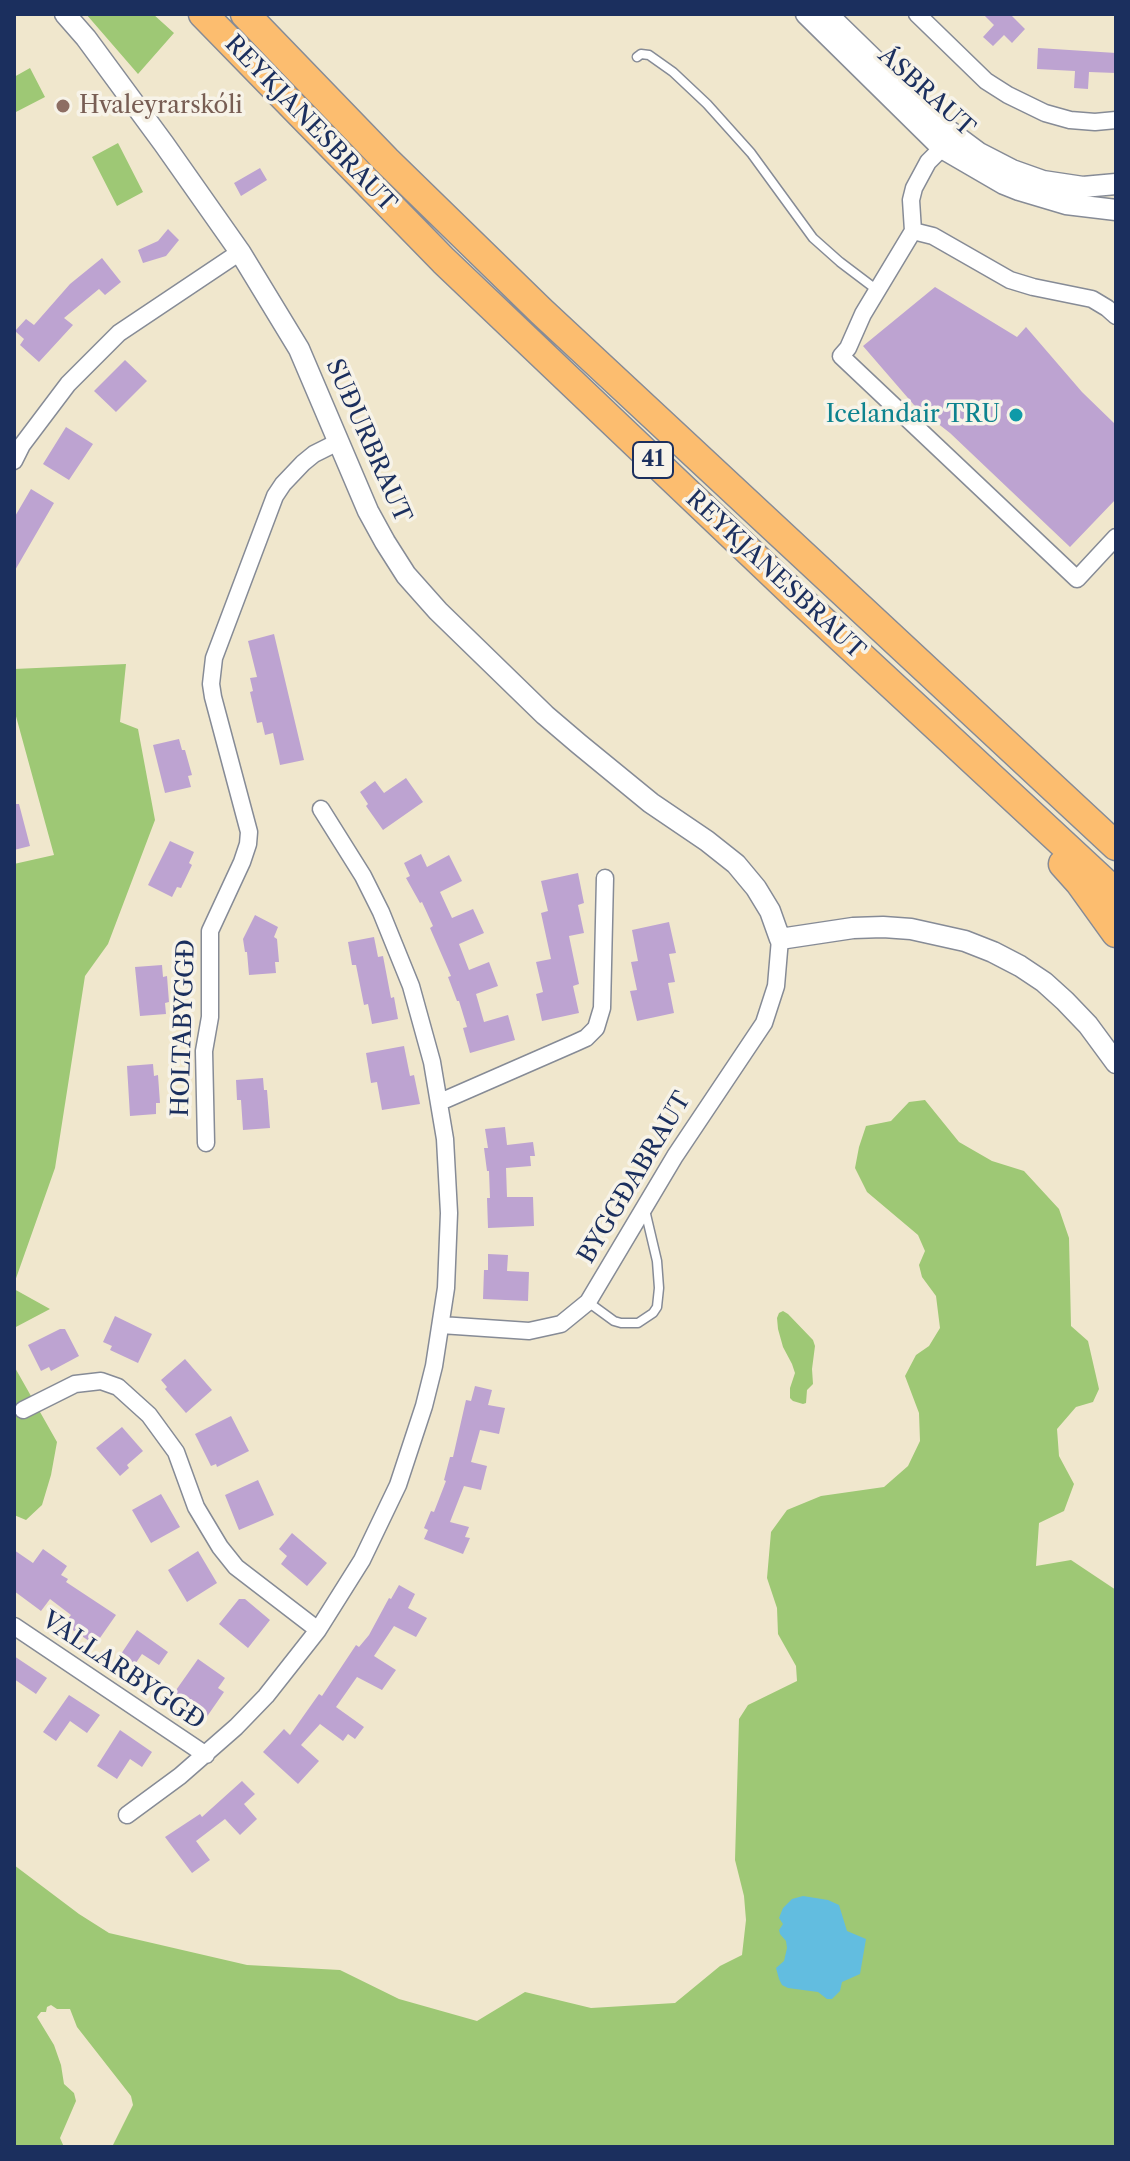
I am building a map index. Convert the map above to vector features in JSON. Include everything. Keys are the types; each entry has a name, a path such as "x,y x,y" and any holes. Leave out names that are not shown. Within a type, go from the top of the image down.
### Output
{"highway":[{"name":"REYKJANESBRAUT","path":"203,14 444,261 797,597 1116,893"},
{"name":"REYKJANESBRAUT","path":"245,14 386,160 530,300 1116,846"},
{"path":"759,515 846,579 1095,807 1116,820"},
{"path":"797,597 896,705 1037,836 1080,883 1116,933"}],"street":[{"name":"SUÐURBRAUT","path":"65,14 112,73 240,252 299,349 368,511 406,575 438,611 545,715 651,803 736,864 763,899 780,939"},
{"name":"ÁSBRAUT","path":"806,14 942,148 1019,190 1066,204 1116,210"},
{"name":"ÁSBRAUT","path":"827,14 940,124 979,153 1043,181 1083,187 1116,184"},
{"path":"917,14 986,81 1016,99 1045,113 1070,120 1116,120"},
{"path":"942,148 928,162 914,188 911,200 913,231 841,356 1077,579 1116,537"},
{"path":"913,231 933,236 1010,280 1092,299 1116,316"},
{"path":"14,461 22,445 68,384 119,333 240,252"},
{"name":"HOLTABYGGÐ","path":"206,1143 204,1051 210,1017 210,931 242,862 249,832 213,697 214,658 275,496 303,463 338,442"},
{"path":"127,1815 206,1755 266,1696 318,1630 362,1560 398,1485 424,1406 441,1325 447,1275 449,1213 445,1139 423,1024 397,949 363,876 321,809"},
{"path":"440,1102 586,1038 596,1028 602,1008 605,878"},
{"path":"780,939 853,928 883,927 911,929 965,941 1020,966 1044,982 1088,1025 1116,1063"},
{"name":"BYGGÐABRAUT","path":"441,1325 529,1331 561,1324 588,1302 695,1124 764,1023 776,986 780,939"},
{"path":"23,1410 75,1384 101,1381 118,1387 149,1415 176,1452 196,1507 236,1567 318,1630"},
{"name":"VALLARBYGGÐ","path":"14,1626 206,1755"}],"lane":[{"path":"637,57 649,55 673,72 707,104 751,153 813,238 877,290"},
{"path":"588,1302 621,1323 638,1323 649,1317 657,1307 657,1261 644,1207"}],"green space":[{"path":"86,14 153,14 174,33 138,74"},
{"path":"30,68 45,97 14,113 14,77"},
{"path":"118,143 143,192 117,206 92,157"},
{"path":"126,664 120,722 138,729 155,820 108,944 85,976 55,1168 14,1284 14,864 54,855 14,709 14,669"},
{"path":"925,1100 959,1142 992,1161 1024,1171 1059,1209 1069,1238 1071,1326 1088,1341 1099,1389 1093,1402 1076,1407 1057,1429 1059,1456 1074,1484 1064,1511 1039,1523 1036,1566 1071,1560 1116,1590 1116,2147 112,2147 133,2105 131,2096 77,2027 70,2009 57,2009 51,2005 37,2017 54,2045 64,2084 74,2093 76,2101 60,2138 64,2147 14,2147 14,1865 109,1933 247,1965 340,1970 399,1999 477,2021 525,1992 591,2008 675,2003 720,1966 742,1955 746,1920 735,1860 739,1719 748,1705 797,1681 796,1666 778,1634 777,1608 767,1578 771,1532 787,1510 821,1496 884,1487 908,1466 920,1441 919,1413 905,1376 916,1355 929,1346 940,1328 936,1296 922,1277 919,1265 925,1251 918,1235 867,1192 855,1168 866,1126 891,1121 909,1102"},
{"path":"14,1289 50,1309 14,1328"},
{"path":"783,1311 813,1340 815,1346 813,1384 807,1390 806,1403 803,1404 790,1398 795,1373 778,1329 777,1318"},
{"path":"14,1366 57,1442 42,1505 26,1520 14,1515"}],"water":[{"path":"803,1896 839,1905 847,1931 866,1939 860,1974 842,1982 840,1991 832,1999 818,1992 788,1988 779,1979 776,1968 784,1961 787,1948 780,1934 783,1924 779,1918 792,1899"}],"building":[{"path":"983,14 1010,14 1025,29 1012,43 1004,35 993,46 983,37 994,25"},
{"path":"1038,48 1116,53 1116,73 1089,72 1088,89 1074,88 1075,71 1037,69"},
{"path":"260,168 267,180 241,196 234,183"},
{"path":"168,229 179,240 166,256 143,263 138,250 158,241"},
{"path":"102,258 121,282 105,295 99,289 64,318 73,325 39,362 20,345 24,339 15,331 26,319 34,325 70,284"},
{"name":"Icelandair TRU","path":"935,287 1017,337 1026,327 1082,392 1116,425 1116,499 1070,547 950,433 914,405 863,346"},
{"path":"125,360 147,381 116,412 94,391"},
{"path":"66,427 93,444 69,480 43,464"},
{"path":"31,489 54,503 14,572 14,518"},
{"path":"274,634 304,760 280,765 273,733 265,735 262,722 257,723 250,692 253,691 250,678 257,677 248,641"},
{"path":"179,739 192,775 188,776 191,787 165,793 153,745"},
{"path":"406,778 423,802 383,830 360,792 375,781 384,793"},
{"path":"14,804 19,804 30,846 14,850"},
{"path":"170,841 194,852 189,863 192,865 181,888 177,887 172,897 148,885"},
{"path":"421,854 427,867 449,855 462,881 440,892 452,918 473,909 484,933 459,944 469,970 489,962 498,986 476,994 484,1022 508,1015 515,1040 470,1053 463,1028 467,1027 448,977 451,976 430,928 433,926 406,878 410,876 404,863"},
{"path":"578,873 584,903 578,905 584,933 569,936 579,984 573,986 579,1013 542,1021 536,994 543,992 536,962 551,959 541,913 548,911 541,881"},
{"path":"255,915 278,927 274,937 277,939 279,962 275,962 276,973 249,975 243,939"},
{"path":"669,922 676,953 669,954 675,982 668,983 674,1013 637,1021 630,991 637,990 631,962 638,961 632,930"},
{"path":"374,937 378,957 383,956 398,1019 372,1024 368,1004 364,1005 356,965 352,965 348,942"},
{"path":"162,965 163,977 167,976 169,1002 165,1003 166,1014 140,1016 135,967"},
{"path":"404,1046 420,1104 382,1110 377,1082 371,1083 366,1053"},
{"path":"153,1064 154,1076 158,1075 160,1103 156,1103 156,1114 130,1116 127,1066"},
{"path":"263,1078 270,1128 243,1130 236,1080"},
{"path":"505,1127 507,1145 533,1142 535,1156 530,1156 531,1166 506,1168 507,1197 533,1197 534,1226 488,1228 487,1198 490,1198 485,1129"},
{"path":"488,1254 508,1255 507,1271 529,1272 528,1301 483,1299"},
{"path":"115,1316 152,1334 138,1363 110,1350 112,1346 103,1342"},
{"path":"65,1329 79,1356 51,1371 49,1367 41,1371 28,1345"},
{"path":"185,1359 212,1390 186,1413 161,1380"},
{"path":"475,1386 492,1390 488,1405 505,1408 499,1434 480,1430 471,1462 487,1466 481,1490 464,1486 450,1522 469,1527 465,1537 470,1538 463,1554 424,1539 428,1530 424,1528 446,1481 466,1400 471,1401"},
{"path":"231,1416 249,1451 217,1467 216,1464 211,1466 195,1434"},
{"path":"122,1427 143,1451 120,1476 96,1448"},
{"path":"258,1480 274,1515 239,1530 225,1495"},
{"path":"161,1494 180,1527 151,1543 132,1510"},
{"path":"292,1533 327,1563 307,1586 281,1564 287,1556 279,1549"},
{"path":"43,1549 67,1566 61,1575 68,1579 66,1582 116,1615 95,1645 64,1624 71,1615 50,1599 41,1611 14,1591 14,1550 33,1563"},
{"path":"198,1551 217,1583 187,1602 168,1570"},
{"path":"399,1585 415,1594 408,1608 427,1618 416,1637 394,1626 374,1656 396,1670 382,1690 357,1677 336,1707 364,1727 355,1739 348,1734 343,1741 320,1724 301,1745 319,1761 298,1784 263,1752 284,1729 290,1735 319,1694 322,1696 356,1645 359,1647 369,1635"},
{"path":"239,1599 245,1599 270,1620 248,1648 219,1624"},
{"path":"137,1630 168,1652 159,1665 142,1654 131,1670 117,1660"},
{"path":"14,1656 47,1678 36,1694 14,1679"},
{"path":"198,1659 225,1678 218,1688 224,1692 206,1718 199,1713 196,1717 185,1709 189,1704 174,1693"},
{"path":"69,1695 100,1715 87,1733 70,1721 56,1741 43,1732"},
{"path":"120,1730 152,1752 142,1767 130,1759 117,1779 97,1766"},
{"path":"242,1781 255,1794 244,1804 257,1819 240,1835 225,1819 196,1841 210,1860 192,1873 165,1837 200,1814 202,1817"}],"place":[{"name":"Hvaleyrarskóli","path":"63,106"},
{"name":"Icelandair TRU","path":"1016,415"}]}
